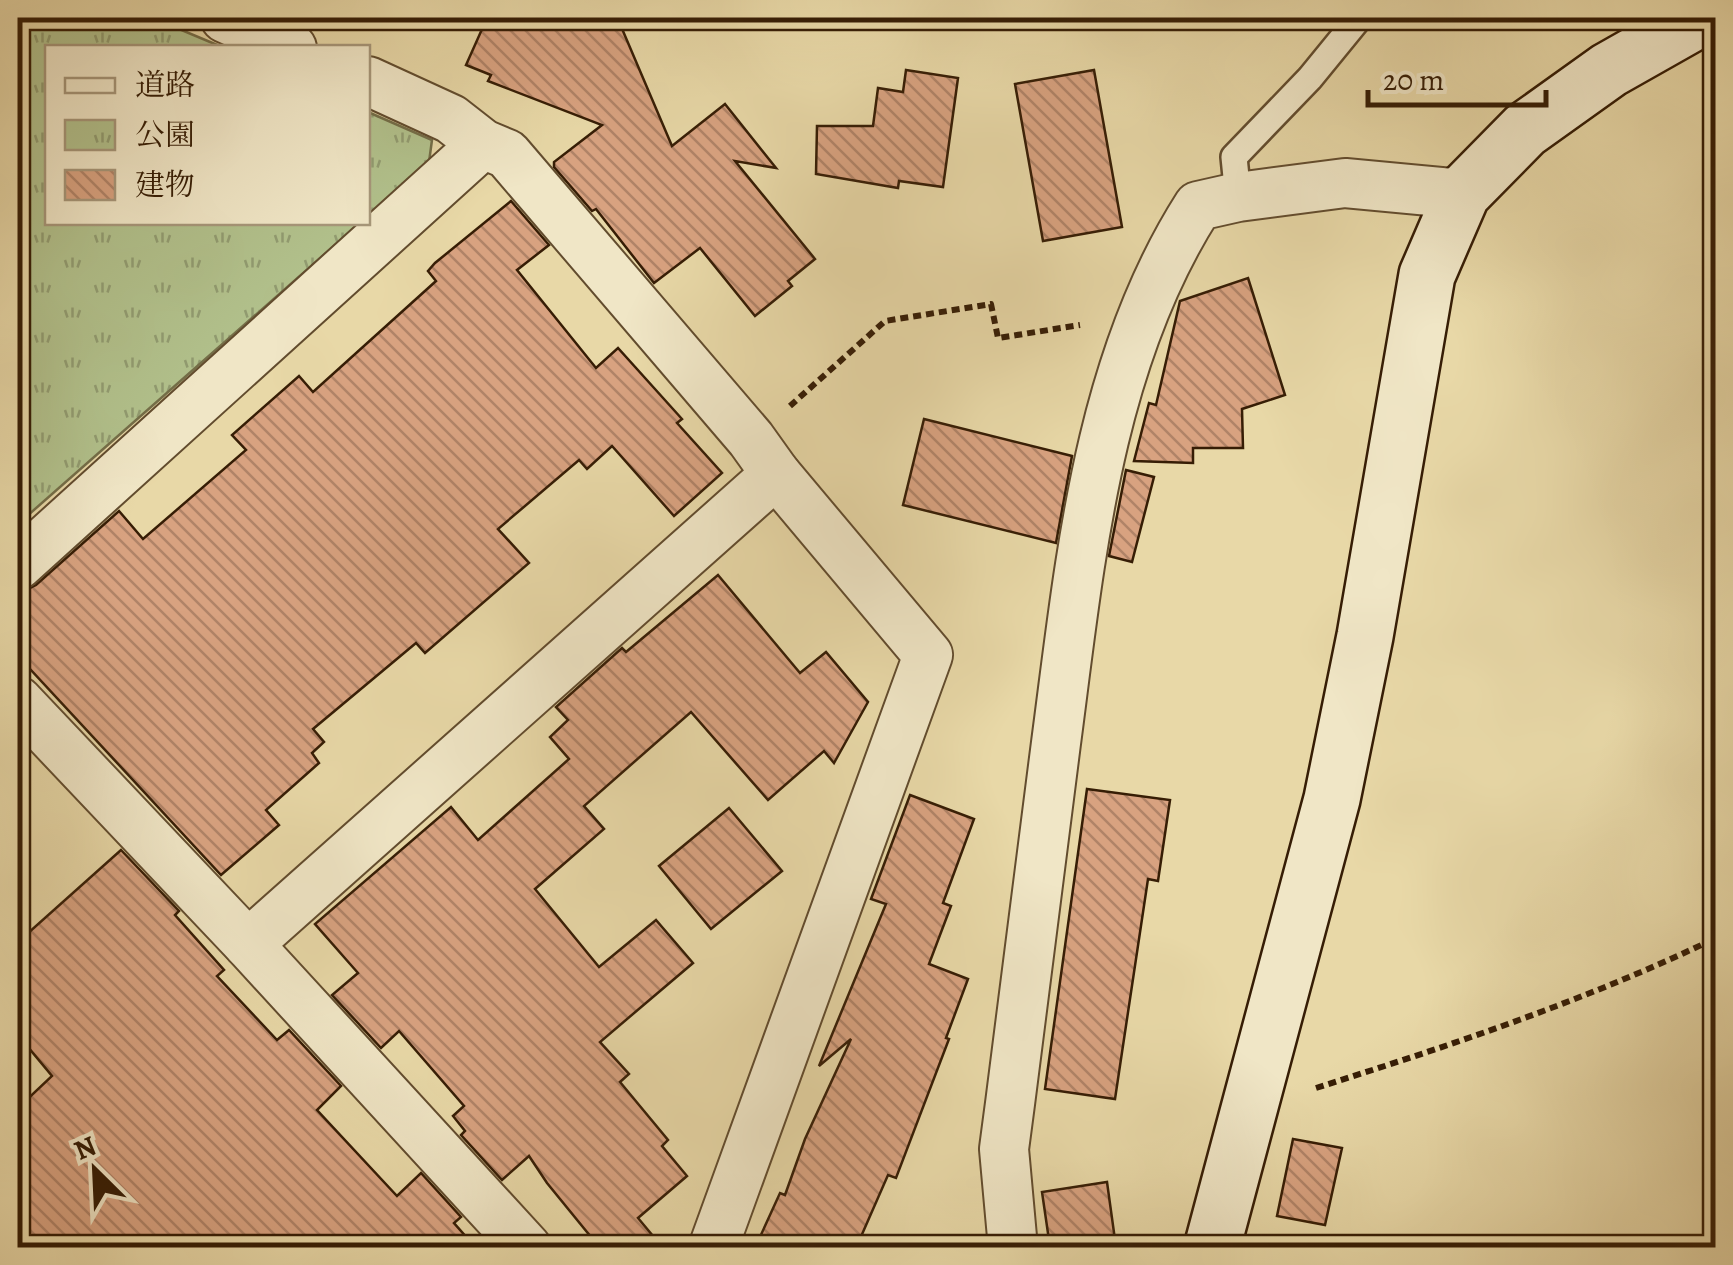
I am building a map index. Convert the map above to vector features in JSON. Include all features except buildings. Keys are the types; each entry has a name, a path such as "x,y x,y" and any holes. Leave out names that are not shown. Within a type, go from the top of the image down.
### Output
{"street":[{"path":"224,18 285,45"},
{"path":"1219,1239 1332,799 1428,275 1462,194 1525,130 1609,70 1701,18"},
{"path":"370,83 451,119 482,144 508,154 751,439 928,655 712,1248"},
{"path":"18,565 482,144"},
{"path":"1013,1248 1004,1149 1082,539 1124,367 1178,238 1198,206 1238,197 1345,183 1462,194"},
{"path":"248,944 776,474"},
{"path":"18,701 527,1248"}],"lane":[{"path":"1238,197 1234,158 1310,78 1359,18"}],"path":[{"path":"831,370 885,322 941,310 991,304 998,338 1083,325"},
{"path":"1252,1104 1314,1089 1434,1050 1640,974 1716,938"}],"green space":[{"path":"18,18 153,18 217,45 45,45 45,225 358,225 18,524"},
{"path":"370,113 432,140 429,162 370,214"}]}
